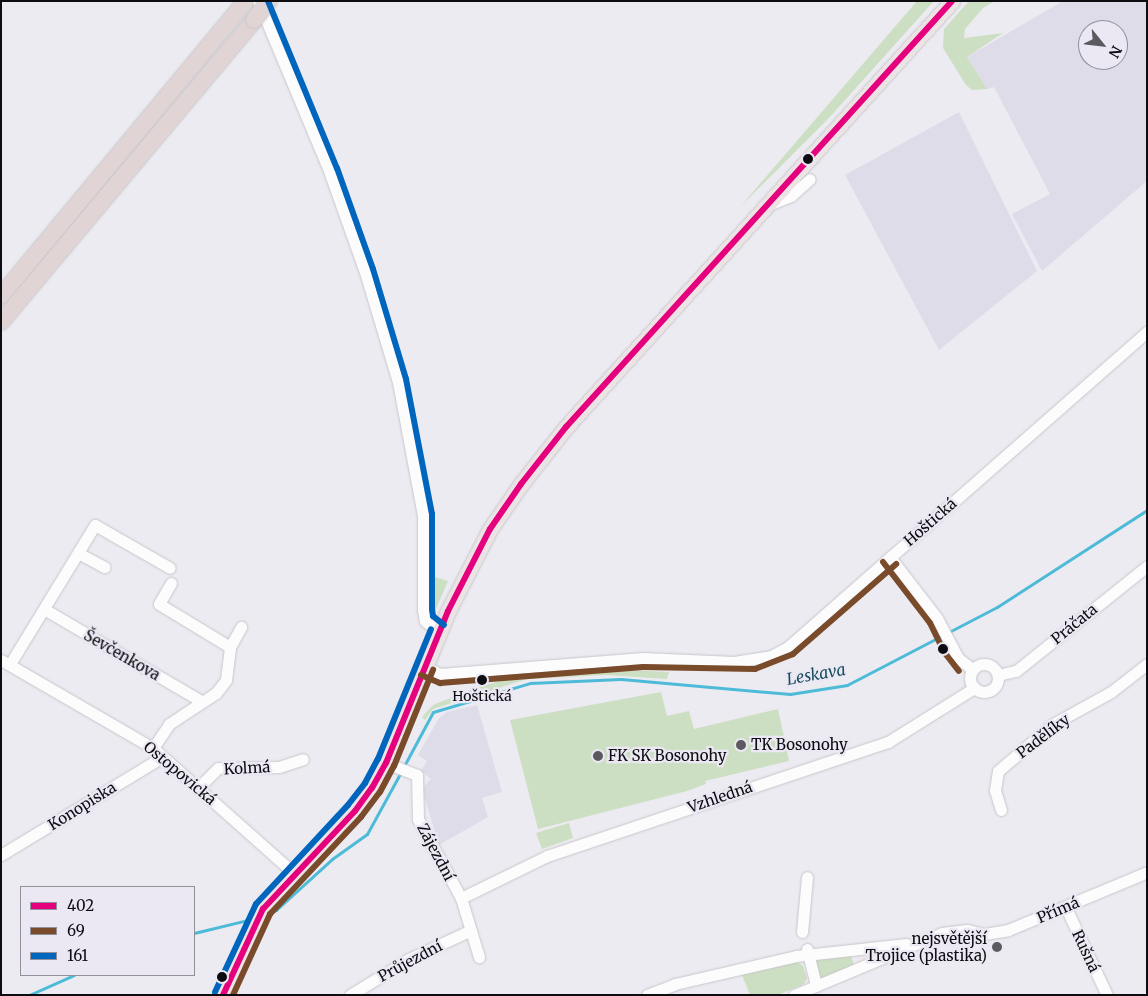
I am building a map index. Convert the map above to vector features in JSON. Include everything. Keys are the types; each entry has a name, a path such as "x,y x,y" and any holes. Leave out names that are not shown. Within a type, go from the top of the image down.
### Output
{"highway":[{"path":"1,296 246,1"},
{"path":"1,322 269,1"}],"main road":[{"path":"223,995 248,936 263,909 294,873 355,811 392,765 425,667 439,632 490,529 521,484 566,427 952,1"}],"street":[{"path":"258,1 329,172 365,272 398,382 423,515 423,610 425,621 439,632"},
{"path":"765,206 791,196 810,179"},
{"name":"Hoštická","path":"425,667 440,674 643,658 754,661 788,647 1147,332"},
{"path":"5,662 44,609 95,525 170,568"},
{"path":"78,553 104,568"},
{"path":"890,557 910,580 944,632 958,658 972,669"},
{"name":"Práčata","path":"998,675 1016,671 1147,566"},
{"path":"171,583 159,604 230,647"},
{"name":"Ševčenkova","path":"44,609 201,702"},
{"path":"153,748 169,724 216,693 226,680 230,647 241,627"},
{"name":"Ostopovická","path":"5,662 153,748 294,873"},
{"path":"979,664 988,664 998,675 991,690 981,692 974,688 969,678 972,669 979,664"},
{"name":"Padělíky","path":"1001,810 995,790 998,771 1053,724 1111,692 1147,664"},
{"name":"Vzhledná","path":"461,898 547,856 888,742 974,688"},
{"name":"Konopiska","path":"1,856 162,757"},
{"name":"Kolmá","path":"198,788 218,768 279,767 303,759"},
{"name":"Zájezdní","path":"392,765 417,775 418,819 461,898 479,957"},
{"name":"Přímá","path":"915,943 942,933 967,930 984,934 1008,930 1066,908 1147,872"},
{"path":"802,932 807,877"},
{"name":"Rušná","path":"1066,908 1107,995"},
{"name":"Průjezdní","path":"350,995 409,959 471,930"},
{"path":"646,995 675,984 807,953 915,943"},
{"path":"794,995 915,943"},
{"path":"807,953 816,986"}],"shaded area":[{"path":"1063,1 1147,1 1147,181 1042,271 1012,214 1050,194 994,87 987,89 967,57"},
{"path":"959,112 1037,271 939,350 845,175"},
{"path":"477,705 502,792 482,798 488,817 439,845 422,789 431,779 421,771 427,761 418,755 439,718 447,712"}],"green space":[{"path":"917,1 934,1 828,119 740,207"},
{"path":"969,1 995,1 983,8 965,29 964,38 1003,33 967,57 987,89 972,90 966,85 943,48 944,29"},
{"path":"428,575 448,581 435,611 430,606"},
{"path":"607,669 669,672 667,679 606,675 527,679 433,709 425,720 422,717 433,705 473,689 526,673"},
{"name":"FK SK Bosonohy","path":"661,692 667,716 689,711 694,729 778,709 789,761 705,781 706,784 687,791 538,829 510,720"},
{"path":"569,823 573,838 542,849 536,833"},
{"path":"851,955 854,966 821,980 816,960"},
{"path":"797,962 803,966 807,978 804,984 778,995 750,995 742,975"}],"waterway":[{"name":"Leskava","path":"404,766 433,712 530,683 621,679 790,694 847,685 997,607 1147,510"},
{"name":"Leskava","path":"268,913 276,910 332,859 367,834 401,772"},
{"name":"Leskava","path":"195,933 252,919"},
{"name":"Leskava","path":"29,995 72,976"}],"transit line":[{"name":"161","path":"268,1 337,168 373,269 406,379 432,514 433,616 444,625"},
{"name":"402","path":"223,995 263,909 355,811 372,788 386,763 448,611 490,529 521,484 566,427 952,1"},
{"name":"69","path":"883,562 930,623 944,652 959,671"},
{"name":"69","path":"421,675 440,683 643,667 755,669 793,654 896,564"},
{"name":"161","path":"215,992 256,904 348,805 365,783 378,759 431,629"},
{"name":"69","path":"233,995 270,914 361,817 380,792 394,766 433,670"}],"place":[{"name":"Hoštická","path":"482,680"},
{"name":"TK Bosonohy","path":"741,745"},
{"name":"FK SK Bosonohy","path":"598,756"},
{"name":"nejsvětější Trojice (plastika)","path":"997,947"}]}
